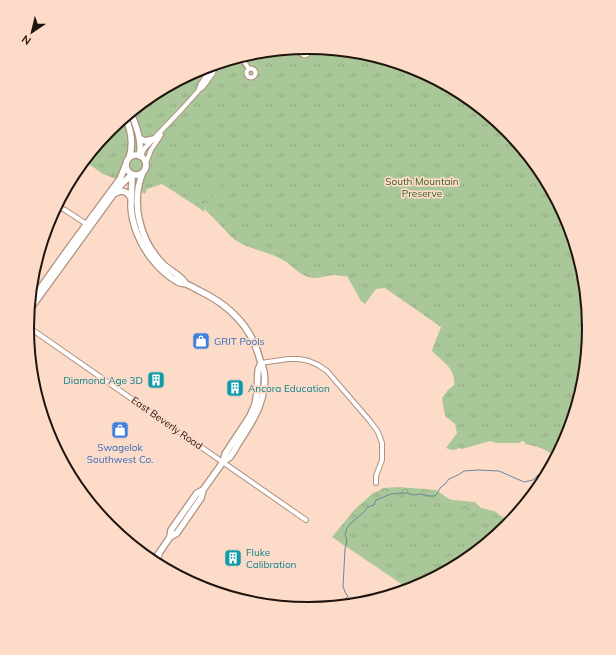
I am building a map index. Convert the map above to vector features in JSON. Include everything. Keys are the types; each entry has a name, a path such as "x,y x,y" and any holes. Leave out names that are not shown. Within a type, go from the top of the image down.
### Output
{"main road":[{"path":"132,117 139,138 140,156 146,162 139,184 137,206 142,229 152,249 162,263 184,280 186,284"},
{"path":"35,301 120,179 131,153 132,141 127,121"},
{"path":"139,138 145,141 154,139"},
{"path":"140,156 133,156 127,162 127,169 132,174 139,174 143,172"},
{"path":"36,295 88,226 120,186 132,174"},
{"path":"132,174 132,214 141,241 148,253 160,268 169,276 179,283 186,284 214,298 239,318 252,338 263,368 264,384 261,402 251,425 230,457 223,462 203,490 201,498 177,533 170,537 157,556"},
{"path":"114,194 119,191 123,191 129,194 132,199"}],"street":[{"path":"244,62 249,69"},
{"path":"140,156 144,149 203,87 214,70"},
{"path":"146,162 151,150 166,127"},
{"path":"61,208 88,226"},
{"name":"East Beverly Road","path":"34,331 306,520"},
{"path":"261,363 288,359 299,360 318,365 327,371 378,432 382,443 382,460 376,476 376,483"},
{"path":"159,557 160,551"}],"green space":[{"name":"South Mountain Preserve","path":"290,54 326,54 344,56 396,68 413,74 445,90 489,121 514,147 536,175 554,206 573,257 580,292 582,328 580,363 573,398 551,454 521,441 520,443 497,443 490,441 456,450 446,448 457,433 455,424 445,416 442,398 454,385 453,375 451,370 432,350 441,327 385,288 376,289 365,304 361,301 347,276 335,275 311,278 304,276 277,257 235,240 205,210 206,206 201,209 162,184 147,189 145,194 126,183 103,174 89,164 102,147 127,121 171,90 203,74 237,63"},
{"path":"221,175 222,183 214,191 203,212 196,206 202,201 203,193 216,185"},
{"path":"399,487 436,490 435,497 434,499 422,493 407,494 390,492 382,498 379,491 383,488"},
{"path":"384,489 436,494 436,490 449,499 481,508 503,520 475,545 445,565 403,585 332,537 356,508 373,493"},
{"path":"454,500 475,502 481,508 494,511 505,518 502,521 491,515 469,511 456,504"}],"waterway":[{"path":"346,599 348,596 343,587 345,549 347,541 345,534 347,528 353,521 368,507 374,505 376,500 391,494 401,493 435,496 449,479 464,471 499,471 524,482 533,480 539,475"}],"place":[{"name":"GRIT Pools","path":"201,341"},
{"name":"Diamond Age 3D","path":"156,380"},
{"name":"Ancora Education","path":"235,388"},
{"name":"Swagelok Southwest Co.","path":"120,430"},
{"name":"Fluke Calibration","path":"233,558"}]}
